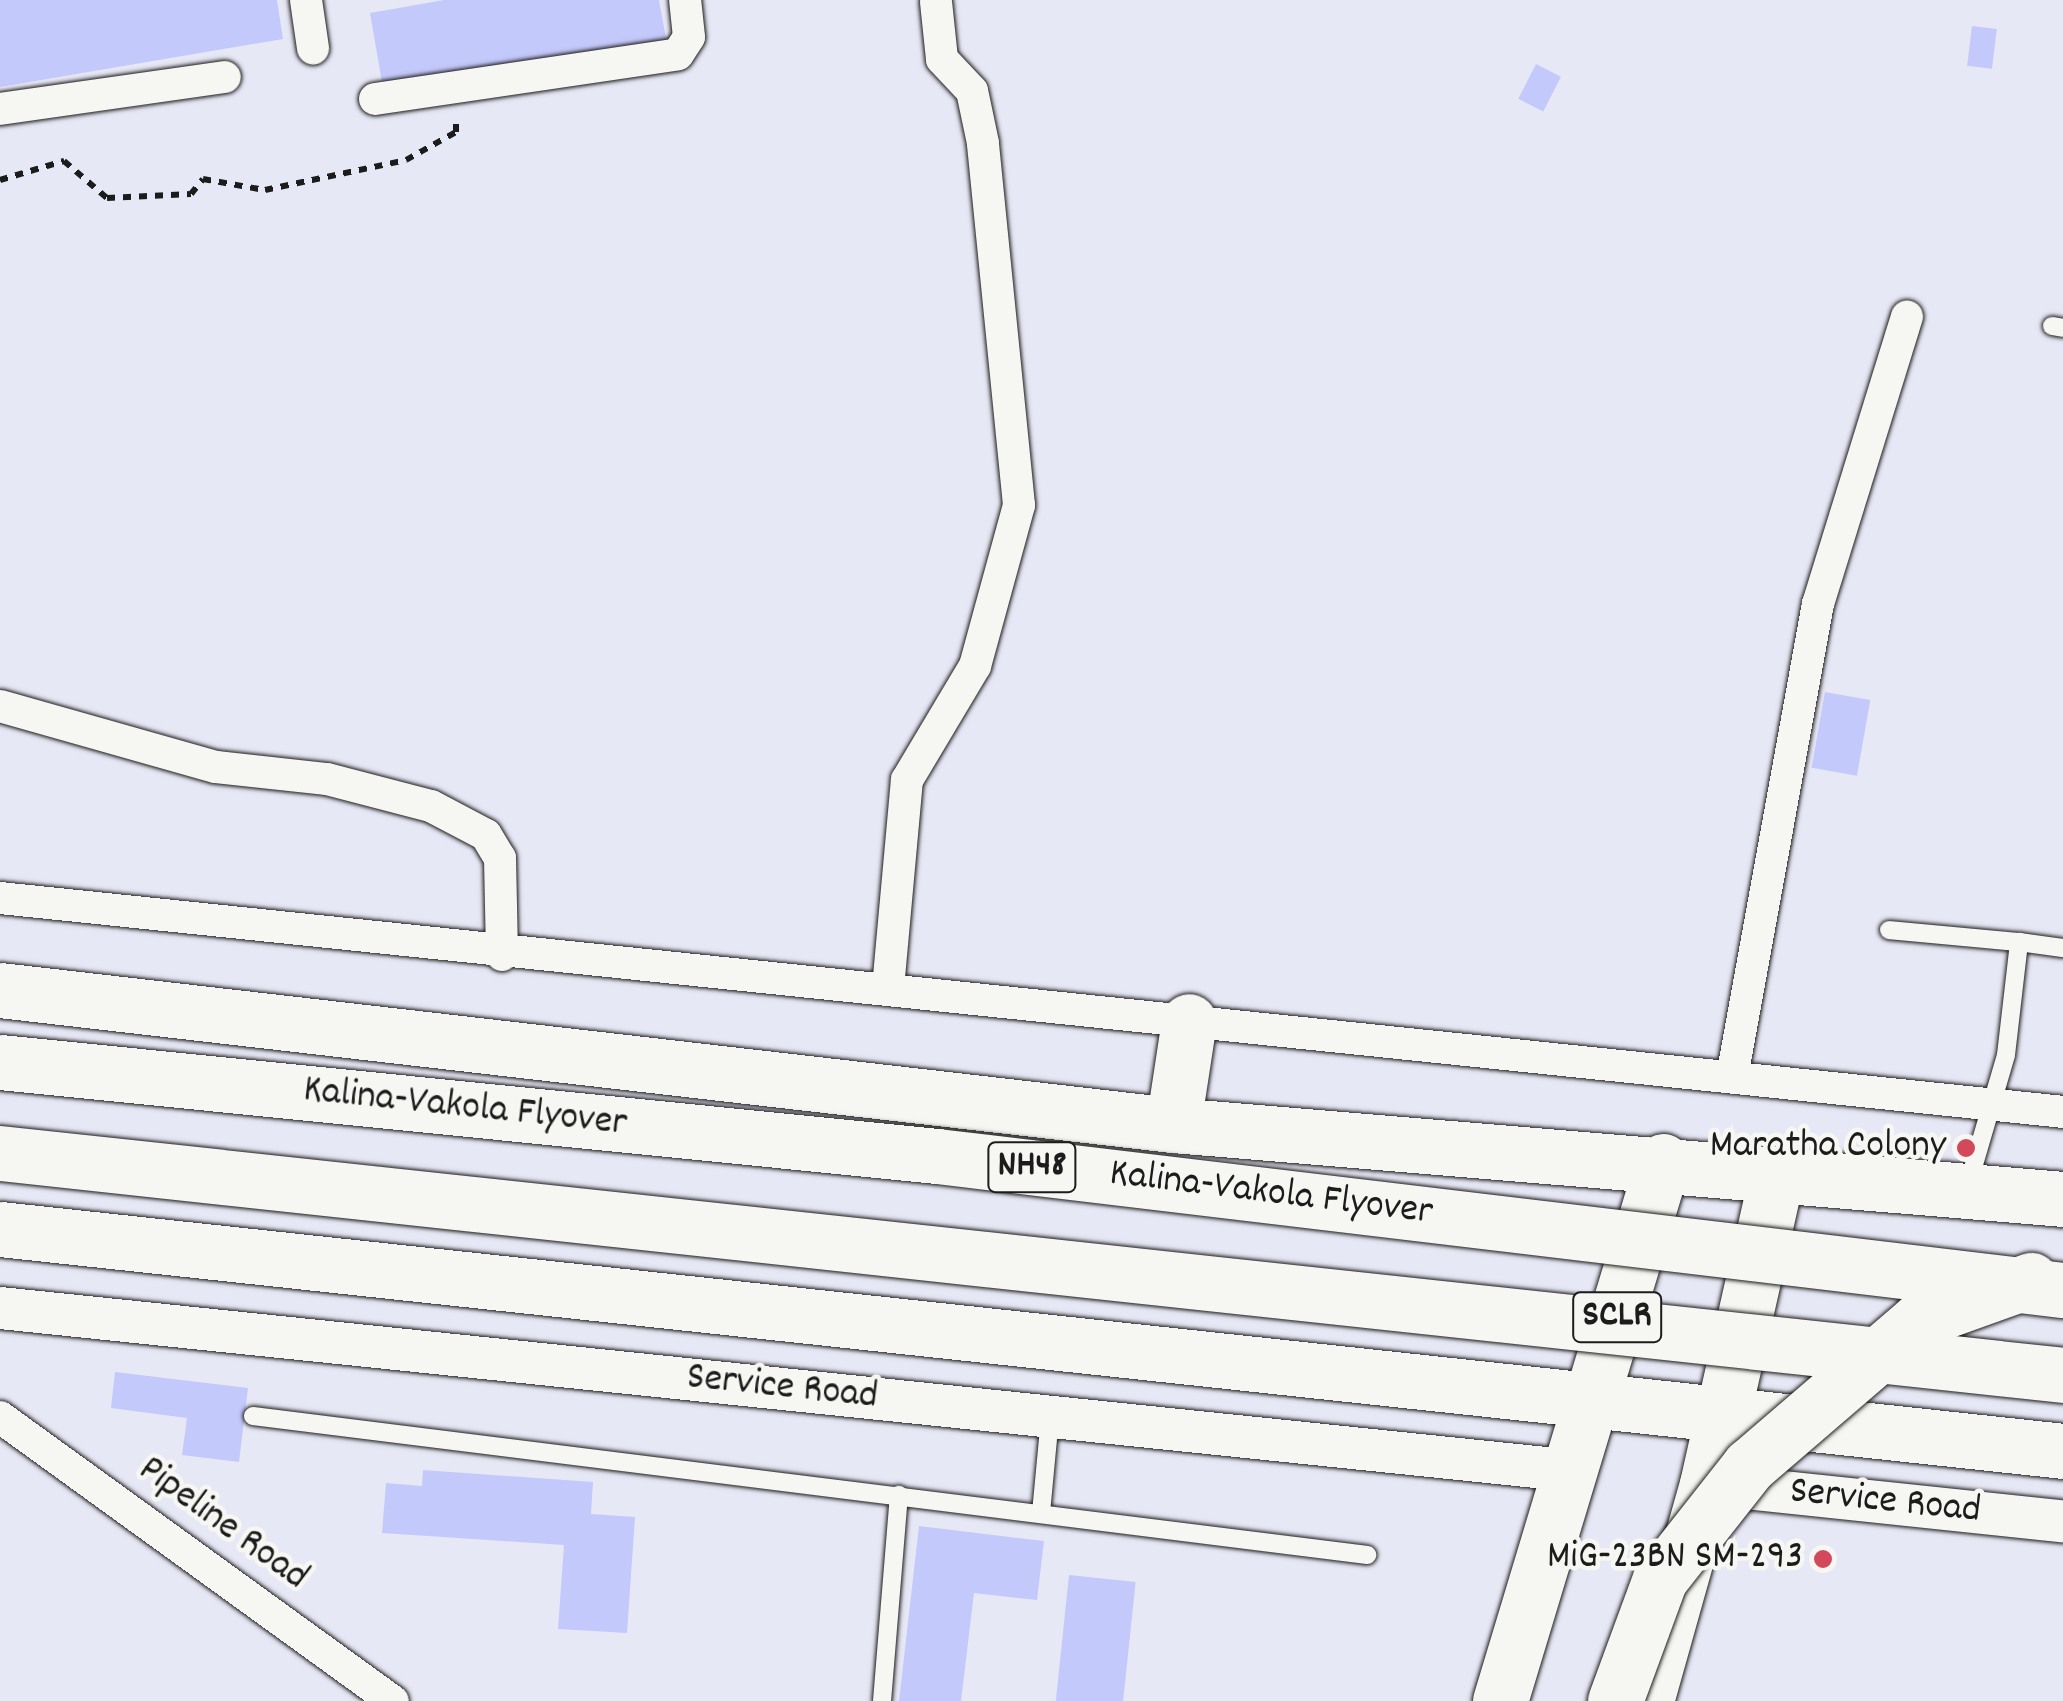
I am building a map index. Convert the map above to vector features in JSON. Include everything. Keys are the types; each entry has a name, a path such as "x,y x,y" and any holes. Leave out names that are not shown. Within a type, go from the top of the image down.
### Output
{"highway":[{"path":"0,990 1173,1125 1968,1186 2063,1198"},
{"path":"1173,1125 1189,1021"},
{"name":"Kalina-Vakola Flyover","path":"0,1062 937,1156 2063,1290"},
{"name":"NH48","path":"0,1153 2063,1375"},
{"name":"SCLR","path":"1500,1701 1564,1470 1591,1404 1663,1162"},
{"path":"1646,1701 1708,1484 1777,1174"},
{"path":"0,1229 1591,1404 2063,1451"},
{"path":"1615,1701 1660,1579 1749,1466 1919,1320 2063,1268"}],"street":[{"path":"375,99 678,54 689,37 685,0"},
{"path":"312,48 316,2"},
{"path":"888,988 907,780 975,666 1020,505 986,160 972,91 942,59 936,2"},
{"path":"0,108 224,77"},
{"path":"1732,1077 1818,604 1908,316"},
{"path":"0,706 216,767 327,779 432,806 486,835 500,858 502,954"},
{"path":"0,898 502,954 888,988 2063,1112"},
{"name":"Service Road","path":"0,1308 1564,1470"},
{"name":"Pipeline Road","path":"0,1417 393,1701"},
{"name":"Service Road","path":"1708,1484 2063,1521"}],"lane":[{"path":"1889,930 2063,948"},
{"path":"1968,1186 1991,1105 2019,942"},
{"path":"253,1416 1367,1555"},
{"path":"1041,1513 1050,1416"},
{"path":"882,1701 899,1496"}],"path":[{"path":"0,180 64,160 107,198 191,194 203,179 265,190 406,160 456,132 456,112"}],"building":[{"path":"0,0 277,0 283,39 0,87"},
{"path":"444,0 659,0 667,44 384,94 370,13"},
{"path":"1972,26 1997,29 1992,69 1967,66"},
{"path":"1536,64 1561,77 1543,111 1518,99"},
{"path":"1825,692 1870,700 1857,776 1812,768"},
{"path":"115,1372 248,1388 239,1462 182,1455 187,1418 111,1408"},
{"path":"423,1470 593,1482 591,1514 635,1517 627,1633 558,1629 564,1545 382,1533 386,1483 422,1486"},
{"path":"919,1526 1044,1541 1037,1600 974,1593 961,1701 899,1701"},
{"path":"1069,1575 1136,1582 1123,1701 1056,1701"}],"place":[{"name":"Maratha Colony","path":"1966,1148"},
{"name":"MiG-23BN SM-293","path":"1823,1559"}]}
